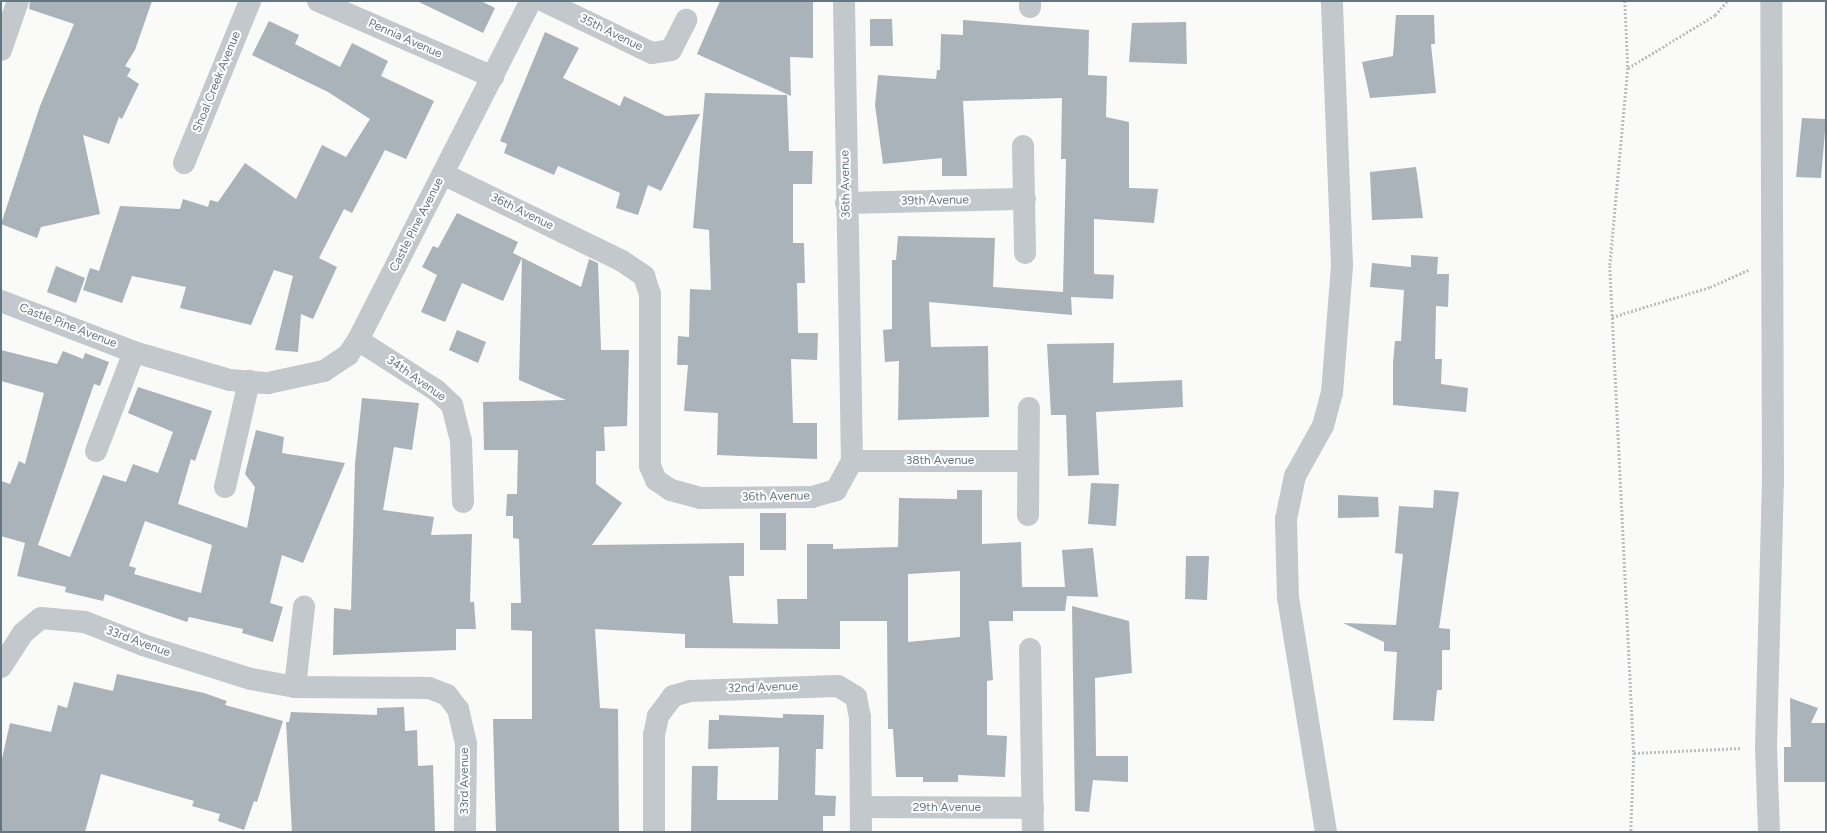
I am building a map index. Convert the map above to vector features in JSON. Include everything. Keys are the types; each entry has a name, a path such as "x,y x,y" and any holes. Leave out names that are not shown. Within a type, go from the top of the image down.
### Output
{"street":[{"path":"1,50 18,1"},
{"name":"Shoal Creek Avenue","path":"184,163 250,1"},
{"name":"Pennia Avenue","path":"318,1 493,77"},
{"name":"Castle Pine Avenue","path":"1,301 134,352 230,380 268,382 324,371 348,355 358,340 531,1"},
{"name":"35th Avenue","path":"544,1 652,53 671,50 686,20"},
{"name":"36th Avenue","path":"443,174 622,261 644,276 650,294 650,466 656,480 671,490 700,498 812,497 836,490 852,461 846,203 844,1"},
{"path":"1326,832 1288,598 1286,519 1295,476 1323,426 1332,393 1342,265 1332,1"},
{"path":"1769,832 1766,747 1773,483 1771,1"},
{"path":"1023,146 1025,253"},
{"name":"39th Avenue","path":"846,203 1025,199"},
{"name":"34th Avenue","path":"358,340 436,390 452,404 460,441 463,502"},
{"path":"96,451 134,352"},
{"path":"225,487 249,381"},
{"path":"1028,515 1030,408"},
{"name":"38th Avenue","path":"852,461 1028,461"},
{"path":"295,687 304,607"},
{"name":"33rd Avenue","path":"1,667 23,633 41,618 85,622 143,645 243,676 295,687 429,688 447,695 458,709 466,745 465,832"},
{"path":"1030,649 1033,832"},
{"name":"32nd Avenue","path":"654,832 654,735 658,716 673,696 690,691 838,686 856,697 860,717 862,807 861,832"},
{"name":"29th Avenue","path":"862,807 1033,808"}],"path":[{"path":"1625,1 1628,68 1610,266 1634,753 1631,832"},
{"path":"1628,68 1715,15 1727,1"},
{"path":"1612,317 1710,287 1772,258"},
{"path":"1634,753 1766,747"}],"building":[{"path":"30,1 152,1 135,50 125,66 131,69 127,76 139,84 122,119 119,117 109,144 83,135 100,214 41,227 37,238 1,224 40,106 74,24 29,9"},
{"path":"417,1 481,1 495,8 483,33"},
{"path":"720,1 813,1 813,58 790,57 791,96 697,54"},
{"path":"1396,15 1434,15 1435,44 1431,44 1436,93 1370,98 1362,62 1393,56"},
{"path":"870,19 892,19 893,46 870,46"},
{"path":"963,20 1089,30 1088,75 1107,76 1106,117 1129,122 1129,188 1158,189 1154,223 1094,219 1094,274 1114,275 1113,299 1071,297 1072,315 929,302 931,347 988,346 989,417 898,420 899,361 885,362 883,330 892,329 892,260 896,260 898,236 995,238 993,287 1063,292 1066,159 1061,159 1062,98 963,101 967,176 942,176 942,158 883,164 875,105 878,75 936,79 937,70 940,70 941,34 963,35"},
{"path":"269,21 299,35 295,44 340,67 352,43 388,61 381,76 434,101 406,159 385,150 352,213 344,209 319,258 337,267 313,319 301,314 298,352 275,350 293,276 274,270 251,325 180,308 186,287 132,276 122,303 83,290 90,268 99,271 120,206 180,209 183,199 208,207 210,200 218,202 245,163 296,199 322,145 346,157 370,119 328,92 252,55"},
{"path":"1186,22 1187,64 1129,62 1132,23"},
{"path":"545,32 579,48 563,78 620,106 624,96 666,116 700,114 661,191 648,185 638,215 616,208 620,193 558,166 554,175 504,153 507,144 500,141"},
{"path":"705,93 787,95 789,151 813,151 812,184 793,184 793,243 804,243 805,283 797,283 798,333 818,333 817,360 791,359 793,423 817,423 817,459 717,455 718,413 684,411 688,365 677,365 678,336 689,337 690,289 711,290 709,230 693,228"},
{"path":"1802,118 1826,119 1821,178 1796,177"},
{"path":"1416,167 1423,218 1372,220 1370,172"},
{"path":"457,213 518,242 513,253 581,287 589,259 598,263 601,350 629,350 627,426 604,427 605,451 596,451 596,484 622,503 592,545 744,543 744,576 729,576 733,623 778,624 777,599 807,599 807,544 833,544 833,549 898,547 899,498 957,499 957,490 982,490 982,544 1021,542 1022,587 1065,587 1062,550 1093,548 1098,597 1067,596 1065,611 1013,611 1013,621 989,621 993,680 987,681 987,735 1007,736 1005,777 958,775 958,782 923,782 923,777 896,777 893,729 888,729 887,621 840,621 840,649 685,648 685,634 595,629 600,708 618,709 619,832 496,832 493,719 532,719 532,631 511,630 511,603 521,603 519,539 513,538 513,516 506,516 507,494 517,494 518,450 484,450 483,402 566,400 519,380 522,258 503,301 462,283 445,322 421,312 437,275 422,267 433,246 438,248","holes":["960,571 960,637 908,642 908,574"]},
{"path":"1411,255 1438,257 1437,274 1449,274 1448,307 1436,306 1435,359 1442,359 1441,384 1468,388 1466,412 1393,405 1393,363 1395,341 1401,341 1404,290 1370,287 1372,263 1411,267"},
{"path":"56,266 85,278 76,303 47,292"},
{"path":"457,330 486,342 478,363 449,350"},
{"path":"1114,343 1113,383 1182,380 1183,407 1096,412 1099,475 1068,476 1066,415 1051,415 1047,344"},
{"path":"1,350 57,364 63,351 83,359 85,353 109,362 100,386 94,384 38,545 70,557 103,475 126,482 133,464 158,473 173,432 128,413 138,387 212,411 195,461 191,459 178,504 247,528 255,487 245,474 256,430 284,437 282,453 345,463 303,563 282,555 270,603 283,607 273,642 242,633 243,629 189,617 187,622 105,594 103,601 65,592 66,587 17,576 25,543 1,536 1,481 10,484 19,461 25,464 44,393 1,381","holes":["145,521 212,545 201,593 134,574 136,568 129,566"]},
{"path":"362,398 419,403 412,450 394,447 383,510 434,517 431,535 472,534 470,602 474,602 476,629 456,629 456,650 333,655 334,608 351,610 355,464"},
{"path":"1091,483 1119,484 1116,526 1088,524"},
{"path":"1434,490 1459,492 1439,628 1450,629 1450,650 1442,650 1442,690 1437,690 1434,721 1393,720 1397,652 1384,651 1384,642 1343,623 1396,625 1403,554 1395,553 1399,506 1433,508"},
{"path":"1338,495 1378,497 1379,517 1338,518"},
{"path":"760,513 786,513 786,550 760,550"},
{"path":"1186,556 1209,556 1207,600 1185,599"},
{"path":"1072,606 1129,621 1132,673 1095,678 1096,756 1128,756 1128,782 1093,780 1089,812 1075,811"},
{"path":"117,674 204,693 227,701 225,705 283,721 257,802 254,801 244,830 218,821 220,814 192,806 194,801 101,774 85,832 1,832 1,763 10,723 51,732 58,705 67,708 74,682 113,691"},
{"path":"1790,698 1818,708 1811,723 1826,723 1826,782 1784,782 1784,747 1791,747"},
{"path":"404,707 405,731 417,730 418,766 433,765 435,832 292,832 286,722 289,722 291,712 377,715 377,708"},
{"path":"783,714 824,715 823,749 816,749 815,795 836,796 835,816 823,816 823,832 691,832 692,766 718,766 717,800 778,800 779,747 708,749 709,720 719,720 719,715 783,718"}]}
